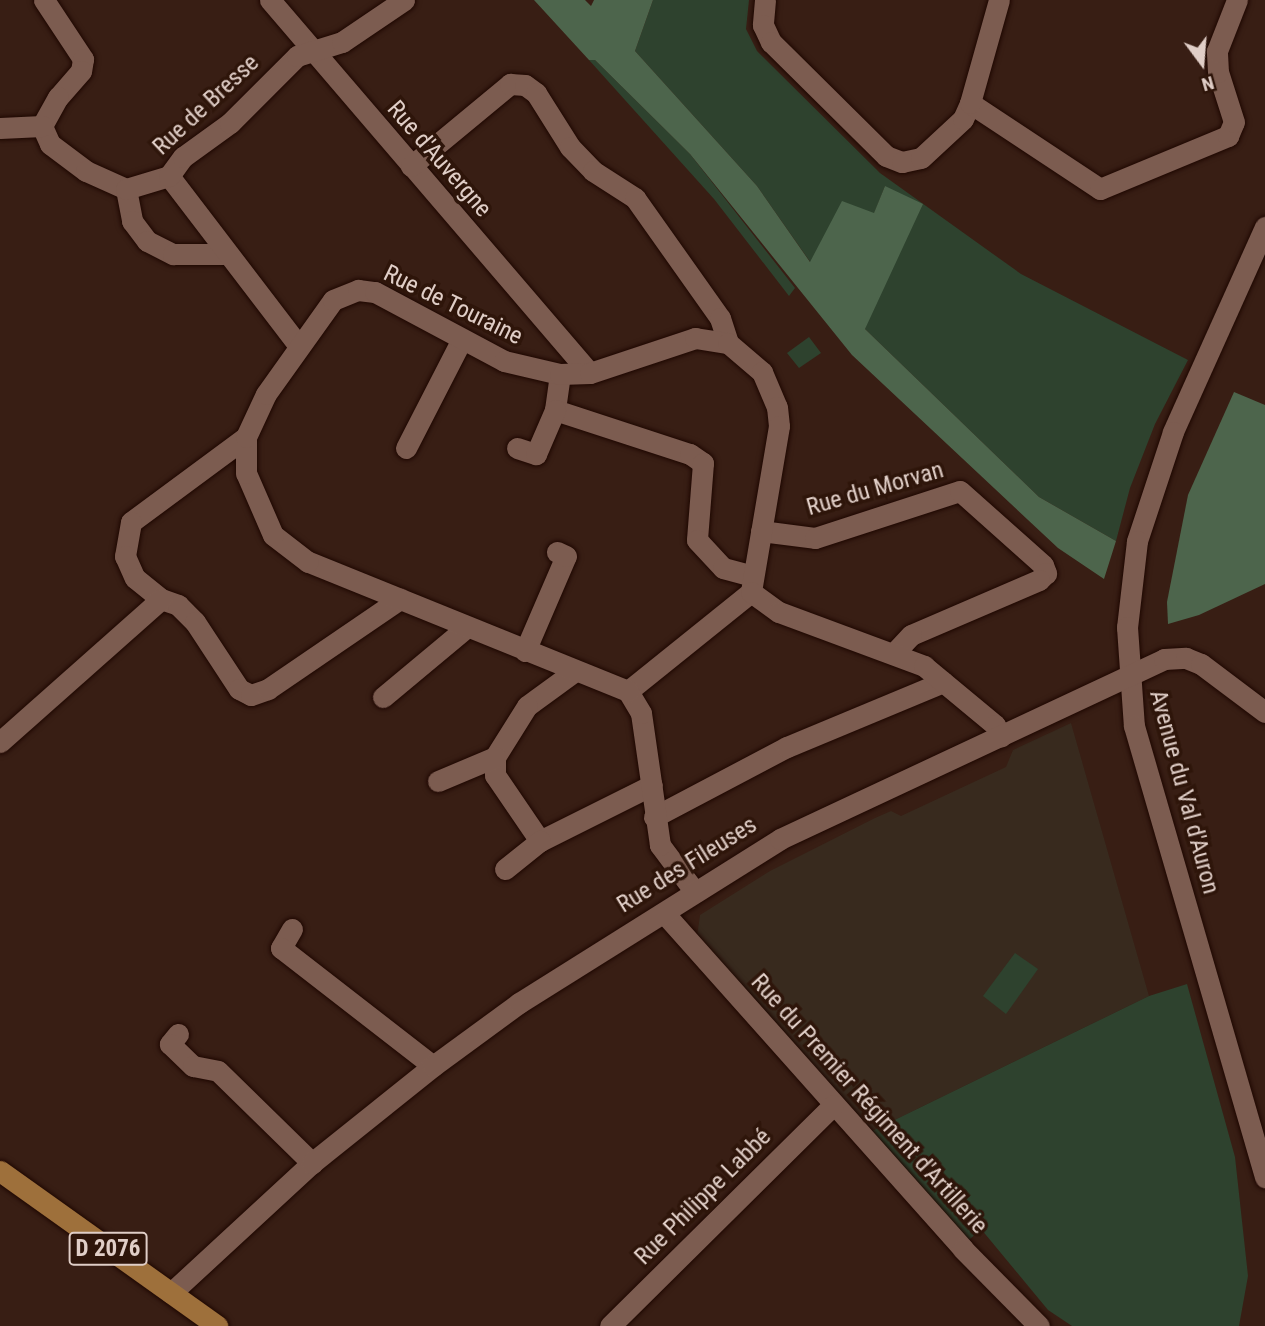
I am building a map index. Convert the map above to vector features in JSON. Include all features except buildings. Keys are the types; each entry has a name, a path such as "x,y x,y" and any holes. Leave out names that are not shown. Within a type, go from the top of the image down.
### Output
{"main road":[{"name":"D 2076","path":"0,1171 217,1326"}],"street":[{"path":"41,126 58,97 81,71 83,59 44,0"},
{"name":"Rue d'Auvergne","path":"270,0 319,51 328,72 590,373"},
{"path":"319,51 342,42 404,0"},
{"path":"765,0 763,25 772,42 886,156 902,162 921,158 963,119 999,0"},
{"path":"970,103 1100,189 1227,136 1234,122 1218,72 1217,51 1237,0"},
{"name":"Rue de Bresse","path":"126,189 169,176 183,157 230,123 298,57 319,51"},
{"path":"411,166 510,84 525,85 536,93 570,147 593,171 635,198 720,318 728,343 762,372 777,407 779,426 752,584 628,691 640,713 660,845 695,892"},
{"path":"0,128 41,126"},
{"path":"41,126 50,144 86,170 126,189 132,222 147,241 173,254 227,254"},
{"path":"169,176 299,346"},
{"name":"Avenue du Val d'Auron","path":"1265,226 1173,432 1137,541 1130,585 1128,674 1134,726 1265,1177"},
{"name":"Rue de Touraine","path":"628,691 308,562 273,535 254,501 246,473 246,437 266,394 333,300 358,290 389,298 461,341 504,361 560,374 590,373 685,340 728,343"},
{"path":"406,448 461,341"},
{"path":"517,447 536,454 555,410 560,374"},
{"path":"555,410 697,458 705,470 697,540 723,568 752,584 779,612 924,666 995,725 1001,736"},
{"path":"246,437 151,503 131,522 125,556 135,578 161,599 178,605 195,622 239,689 251,695 268,690 400,599"},
{"name":"Rue du Morvan","path":"761,531 815,538 960,491 1043,565 1046,573 1039,580 911,635 893,654"},
{"path":"525,651 566,556 557,552"},
{"path":"0,742 161,599"},
{"path":"383,698 467,627"},
{"name":"Rue des Fileuses","path":"171,1293 312,1163 433,1066 519,1003 780,839 1164,659 1186,658 1265,712"},
{"path":"540,841 495,775 495,757 527,706 575,671"},
{"path":"654,817 787,747 943,682"},
{"path":"438,781 495,757"},
{"path":"505,869 540,841 652,785"},
{"name":"Rue du Premier Régiment d'Artillerie","path":"664,913 833,1105 1003,1292 1039,1326"},
{"path":"292,929 281,948 433,1066"},
{"path":"178,1034 170,1044 193,1066 218,1071 312,1163"},
{"name":"Rue Philippe Labbé","path":"610,1326 833,1105"}],"shaded area":[{"path":"1071,723 1149,996 872,1131 697,936 700,915 770,871 875,818 891,811 901,816 1006,767 1013,750"}],"green space":[{"path":"534,0 585,0 591,6 594,0 653,0 635,51 757,186 810,262 842,201 874,213 885,186 923,204 865,329 1039,497 1116,541 1104,579 1058,548 852,355 690,154 595,60 589,60"},
{"path":"653,0 749,0 746,29 757,51 880,173 1021,274 1188,360 1155,424 1130,488 1116,541 1039,497 865,329 885,186 874,214 811,263 757,186 635,51"},
{"path":"589,60 595,60 690,154 795,288 789,296 714,199"},
{"path":"809,337 821,353 799,368 787,353"},
{"path":"1234,392 1265,405 1265,584 1199,615 1168,624 1167,602 1188,495"},
{"path":"1015,953 1038,969 1006,1014 983,996"},
{"path":"1187,984 1235,1157 1248,1276 1239,1326 1072,1326 1048,1310 981,1229 969,1240 872,1131 1149,996"}]}
